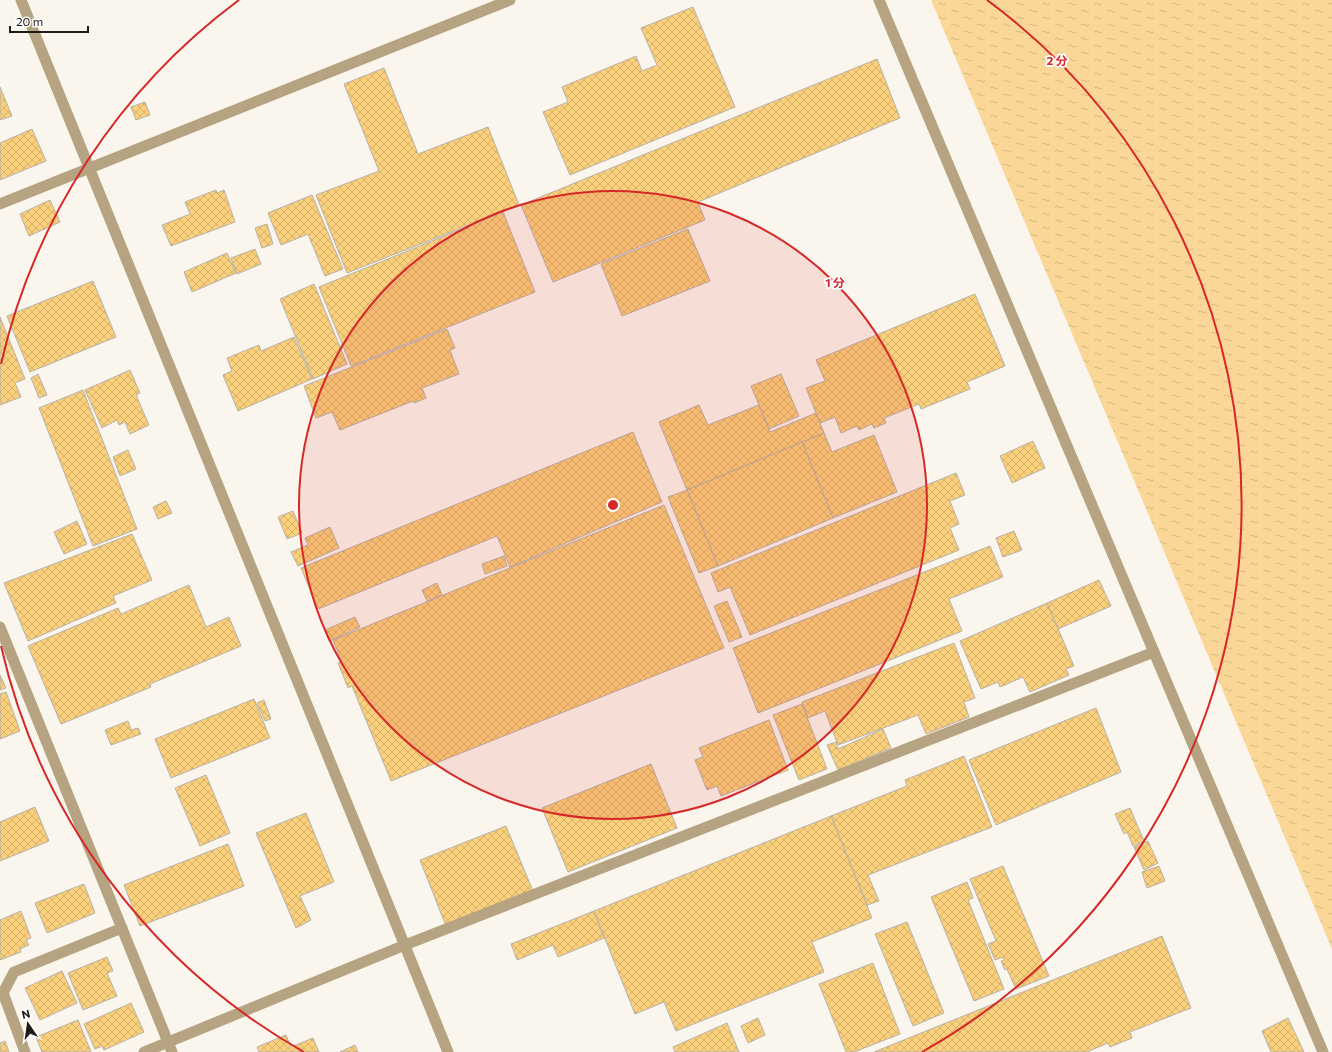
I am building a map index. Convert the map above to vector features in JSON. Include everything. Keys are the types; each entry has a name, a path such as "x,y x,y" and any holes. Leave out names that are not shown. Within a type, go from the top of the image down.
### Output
{"street":[{"path":"21,0 448,1052"},
{"path":"0,204 510,0"},
{"path":"879,0 1323,1052"},
{"path":"0,627 170,1047"},
{"path":"144,1052 170,1047 405,945 1154,652"},
{"path":"25,1052 3,993 14,972 122,928"}],"water":[{"path":"931,0 1332,0 1332,949"}],"building":[{"path":"693,7 735,107 570,175 543,112 568,102 562,87 636,56 642,71 657,65 641,28"},
{"path":"877,59 900,118 698,202 705,220 553,282 521,205"},
{"path":"384,68 418,154 488,127 519,205 347,273 316,195 379,171 344,84"},
{"path":"0,87 12,116 0,120"},
{"path":"145,102 150,115 136,120 131,107"},
{"path":"32,129 46,161 0,180 0,143"},
{"path":"216,190 217,193 224,190 235,222 171,246 162,225 190,214 185,202"},
{"path":"312,195 343,269 325,276 308,234 281,245 268,213"},
{"path":"50,200 60,222 29,236 20,214"},
{"path":"503,212 535,292 351,366 319,287"},
{"path":"267,224 273,244 262,248 255,228"},
{"path":"688,229 710,281 622,316 601,264"},
{"path":"255,249 261,264 237,274 231,258"},
{"path":"227,253 236,273 192,292 184,272"},
{"path":"93,281 116,337 30,372 7,316"},
{"path":"314,284 347,364 313,379 280,299"},
{"path":"975,294 1005,366 967,382 970,389 921,409 919,404 884,418 886,423 874,428 872,424 859,430 857,426 841,433 835,417 820,423 806,388 825,381 816,360"},
{"path":"0,317 25,379 15,383 21,397 0,405"},
{"path":"447,329 455,348 450,350 459,374 422,388 426,398 414,403 413,401 340,430 332,412 316,418 304,386"},
{"path":"294,337 312,379 238,411 223,375 232,371 227,358 259,345 261,351"},
{"path":"130,370 140,393 136,395 149,425 130,434 125,422 119,425 117,420 102,428 85,390"},
{"path":"38,374 47,395 39,398 31,378"},
{"path":"781,374 799,416 769,429 751,386"},
{"path":"83,390 137,529 93,546 39,408"},
{"path":"699,405 708,425 759,405 770,432 816,413 824,433 687,490 659,422"},
{"path":"633,432 662,502 510,567 497,536 318,609 301,568"},
{"path":"824,433 832,452 874,435 897,492 833,518 802,442"},
{"path":"1033,441 1045,468 1012,483 1000,456"},
{"path":"802,442 833,518 718,566 687,490"},
{"path":"128,450 136,469 120,476 113,457"},
{"path":"956,473 965,495 950,501 959,524 950,528 959,550 750,635 730,587 718,592 711,573"},
{"path":"687,490 718,566 699,573 668,497"},
{"path":"166,501 172,513 158,519 153,507"},
{"path":"664,505 724,648 391,781 352,686 348,688 338,663 342,662 333,640"},
{"path":"293,511 302,533 287,539 278,517"},
{"path":"77,521 87,544 64,554 54,532"},
{"path":"330,527 339,548 298,566 291,552 308,545 305,538"},
{"path":"1014,531 1022,550 1003,557 996,538"},
{"path":"132,534 152,580 113,596 116,603 28,641 4,583"},
{"path":"990,546 1003,577 949,599 962,631 758,713 733,648"},
{"path":"504,556 507,566 485,574 482,564"},
{"path":"1099,580 1111,606 1058,629 1047,603"},
{"path":"437,583 442,595 427,601 422,590"},
{"path":"189,585 206,627 229,617 241,646 150,684 151,687 61,724 28,646 118,608 121,614"},
{"path":"727,601 742,637 729,642 714,606"},
{"path":"1047,603 1074,666 1066,669 1069,675 1030,692 1023,677 1000,687 998,682 981,689 960,641"},
{"path":"355,617 360,627 329,641 325,630"},
{"path":"954,643 975,698 964,702 969,717 926,734 918,715 838,745 825,711 808,718 802,702"},
{"path":"0,675 6,688 0,690"},
{"path":"6,692 20,731 0,739 0,694"},
{"path":"254,699 270,738 171,778 155,739"},
{"path":"264,700 271,719 265,721 257,703"},
{"path":"802,704 827,769 799,780 773,715"},
{"path":"1096,708 1121,772 996,825 969,760"},
{"path":"769,720 788,770 721,796 717,786 707,790 695,760 703,757 699,748"},
{"path":"128,721 131,730 138,728 141,734 111,745 105,730"},
{"path":"883,729 891,748 838,770 827,745 836,742 838,749"},
{"path":"964,756 992,827 868,875 879,901 867,905 831,816 907,786 905,780"},
{"path":"651,764 677,828 568,872 542,808"},
{"path":"206,775 230,833 200,846 175,788"},
{"path":"35,807 49,841 0,861 0,822"},
{"path":"1130,808 1144,841 1133,846 1127,832 1124,834 1115,814"},
{"path":"306,813 334,882 300,896 311,920 296,928 256,833"},
{"path":"831,816 872,918 812,942 824,972 676,1031 664,1002 635,1014 594,911"},
{"path":"506,826 533,891 446,926 420,860"},
{"path":"1148,841 1158,863 1144,870 1134,847"},
{"path":"228,844 244,886 140,926 124,885"},
{"path":"1003,866 1049,976 1016,989 1007,969 1005,970 1001,961 1004,960 1003,957 995,960 988,944 996,941 970,879"},
{"path":"1159,866 1165,881 1147,888 1142,872"},
{"path":"967,882 973,898 968,900 1004,989 974,1001 931,897"},
{"path":"84,884 95,913 47,933 35,903"},
{"path":"21,911 31,938 26,940 29,945 20,949 21,952 0,960 0,920"},
{"path":"594,911 604,938 558,957 553,945 517,960 511,944"},
{"path":"907,922 944,1013 913,1026 875,934"},
{"path":"1162,936 1191,1008 1130,1032 1132,1038 1110,1047 1108,1043 1087,1052 874,1052"},
{"path":"107,957 113,971 107,973 117,996 83,1010 68,973"},
{"path":"873,963 900,1034 854,1052 846,1052 819,984"},
{"path":"62,971 77,1003 40,1020 25,988"},
{"path":"131,1003 144,1032 104,1050 102,1046 95,1049 84,1024"},
{"path":"758,1018 765,1035 748,1043 741,1026"},
{"path":"1288,1018 1304,1052 1271,1052 1262,1031"},
{"path":"78,1020 91,1052 42,1052 36,1037"},
{"path":"727,1023 739,1052 675,1052 673,1047"},
{"path":"286,1035 291,1047 313,1038 319,1052 259,1052 257,1047"},
{"path":"5,1041 9,1052 0,1052 0,1043"},
{"path":"355,1045 358,1052 340,1052"}]}
